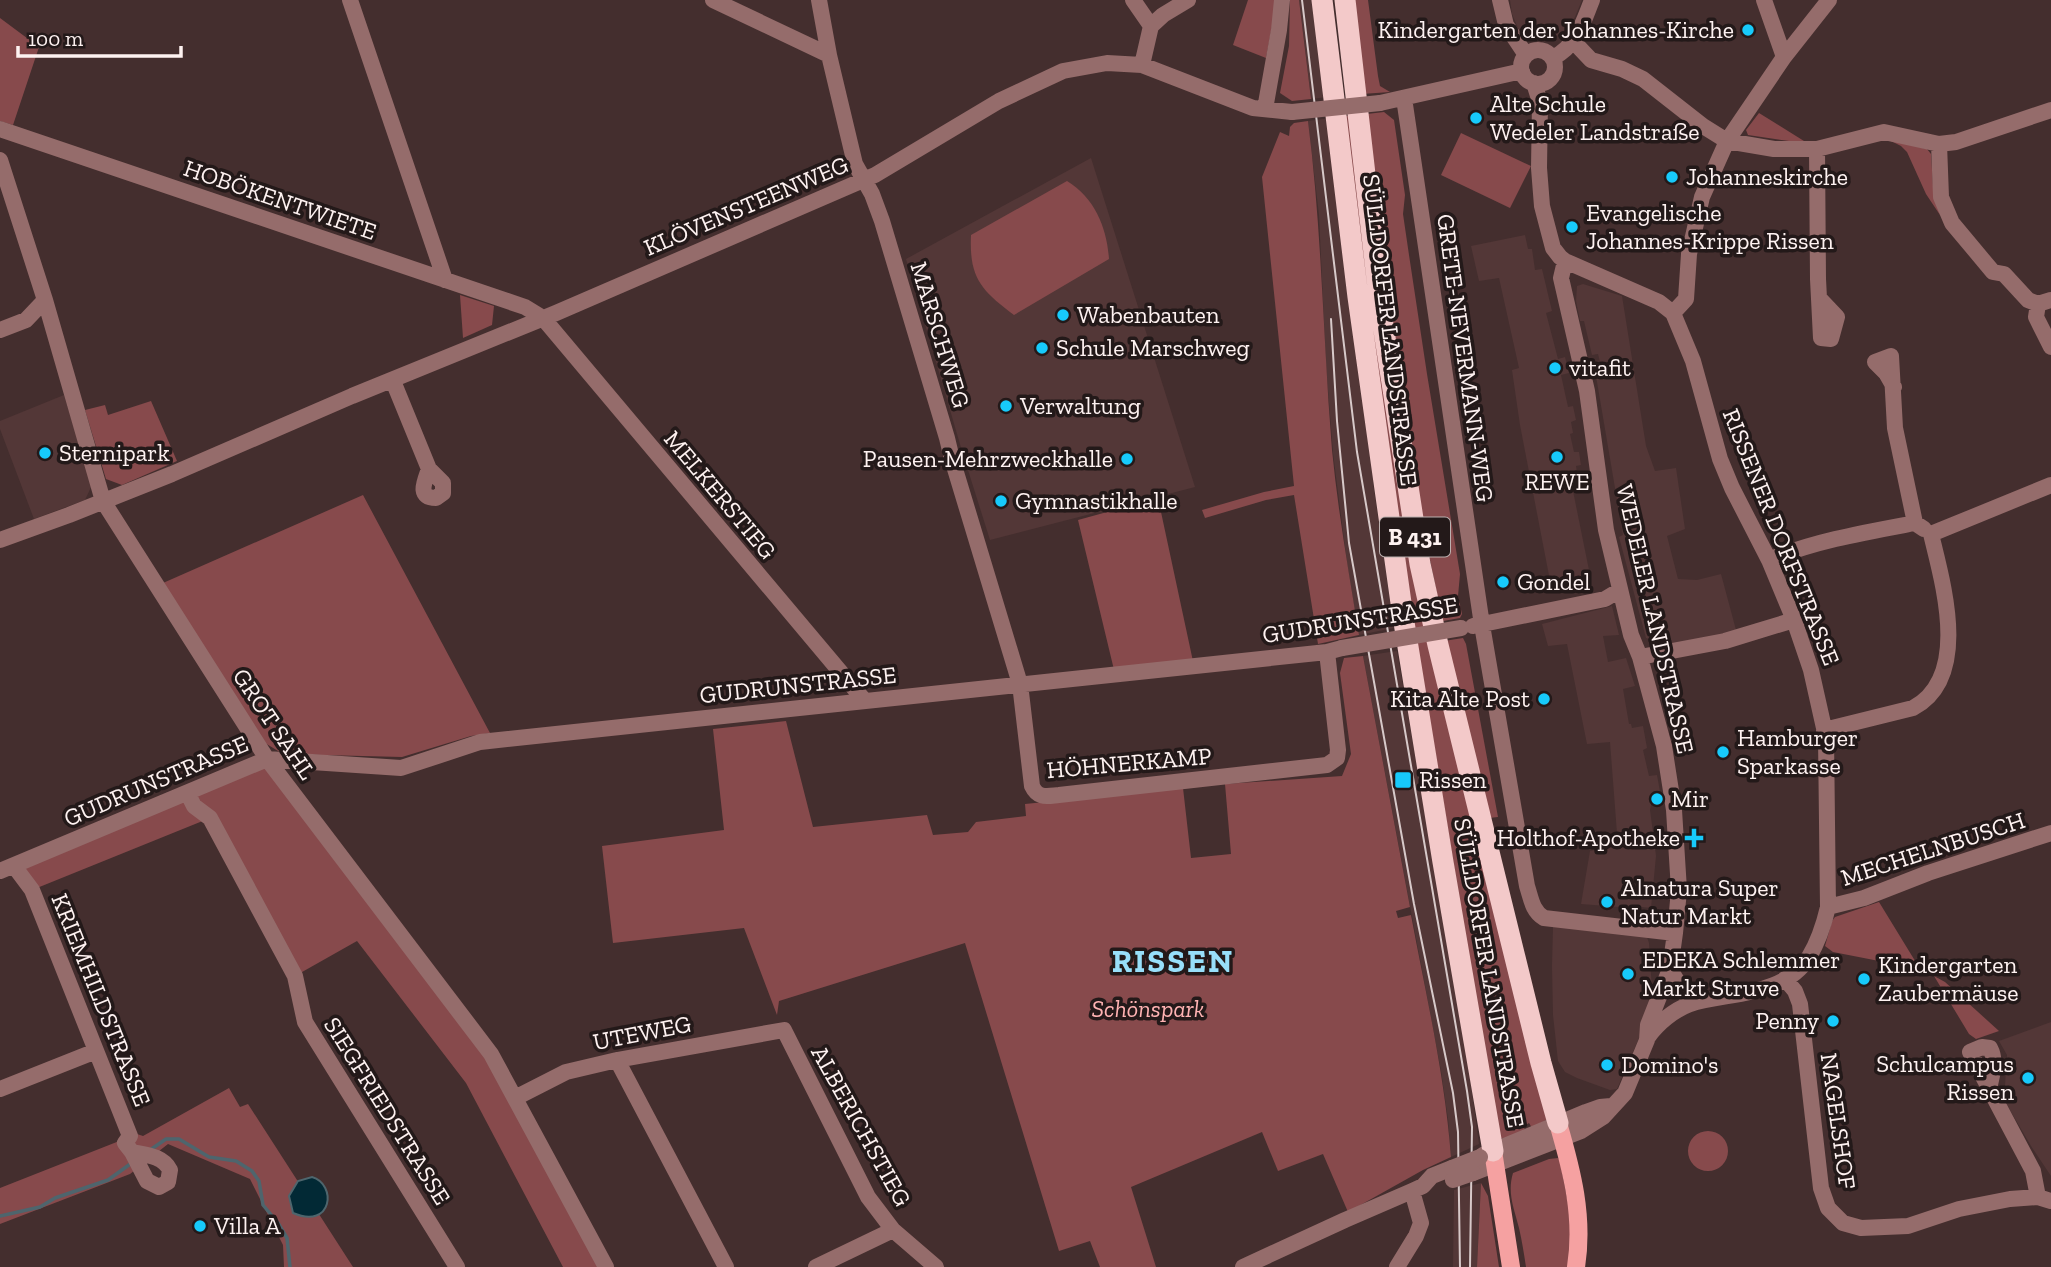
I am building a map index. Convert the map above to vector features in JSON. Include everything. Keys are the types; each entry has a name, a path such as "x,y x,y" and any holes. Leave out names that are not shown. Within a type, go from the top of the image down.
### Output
{"highway":[{"name":"SÜLLDORFER LANDSTRASSE","path":"1322,0 1360,310 1402,610 1487,1160"},
{"name":"SÜLLDORFER LANDSTRASSE","path":"1345,0 1380,305 1419,564 1531,1023 1561,1131"}],"main road":[{"name":"B 431","path":"1561,1131 1578,1206 1576,1267"},
{"name":"B 431","path":"1487,1160 1499,1193 1511,1267"},
{"path":"1499,1193 1513,1223 1521,1267"}],"street":[{"path":"350,0 444,280"},
{"path":"713,0 829,55"},
{"name":"MARSCHWEG","path":"818,0 855,164 872,194 882,221 1020,684"},
{"path":"1133,0 1151,26"},
{"path":"1142,65 1151,26 1163,15 1188,0"},
{"path":"1265,109 1282,0"},
{"path":"1500,0 1506,25 1524,63 1528,80 1540,82 1551,78 1555,69 1553,58 1543,51 1537,50 1524,63"},
{"path":"1553,58 1566,51 1573,41 1581,29 1592,0"},
{"path":"1764,0 1784,57"},
{"path":"1565,261 1660,302 1674,313 1686,299 1689,254 1702,197 1727,141 1784,57 1829,0"},
{"path":"1573,41 1591,60 1622,69 1643,79 1703,126 1727,141 1774,149 1817,149 1884,132 1939,144 1956,142 2051,110"},
{"name":"KLÖVENSTEENWEG","path":"0,540 172,474 863,180 999,101 1063,71 1107,63 1142,65 1253,108 1292,112 1404,98 1524,63"},
{"name":"WEDELER LANDSTRASSE","path":"1243,1267 1417,1189 1436,1186 1452,1174 1561,1131 1600,1107 1611,1106 1625,1093 1647,1040 1648,1025 1670,969 1679,890 1674,810 1664,746 1640,657 1631,635 1606,530 1587,391 1560,278 1565,261 1555,251 1544,217 1539,176 1540,138 1546,114 1540,82"},
{"name":"GRETE-NEVERMANN-WEG","path":"1404,98 1482,625 1527,886 1536,911 1544,918 1675,933"},
{"name":"HOBÖKENTWIETE","path":"0,129 525,307 543,318"},
{"path":"1939,144 1941,197 1952,223 1993,272 2004,274 2028,300 2044,302 2036,317 2051,347"},
{"path":"1817,149 1819,298"},
{"name":"GROT SAHL","path":"0,160 45,300 103,501 267,759 491,1054 606,1267"},
{"path":"0,330 26,320 45,300"},
{"path":"508,303 510,332"},
{"name":"RISSENER DORFSTRASSE","path":"1647,1040 1670,1015 1691,1004 1748,994 1785,979 1808,958 1822,929 1828,907 1824,730 1811,670 1794,620 1769,561 1724,468 1693,361 1674,313"},
{"name":"MELKERSTIEG","path":"543,318 864,701"},
{"path":"26,320 52,327"},
{"path":"393,381 429,469"},
{"path":"1824,730 1924,703 1940,683 1947,654 1947,602 1931,534 1916,523 1895,428 1894,387"},
{"path":"1931,534 2051,485"},
{"path":"1769,561 1789,552 1916,523"},
{"name":"GUDRUNSTRASSE","path":"7,868 267,759 401,768 480,742 1334,650 1482,625 1605,599 1620,590"},
{"path":"1640,657 1725,641 1794,620"},
{"name":"HÖHNERKAMP","path":"1020,684 1032,786 1035,793 1041,796 1323,766 1335,760 1338,754 1334,650"},
{"name":"SIEGFRIEDSTRASSE","path":"188,794 194,806 210,818 295,976 305,1022 457,1267"},
{"name":"MECHELNBUSCH","path":"1828,907 1864,898 1928,873 2051,833"},
{"name":"KRIEMHILDSTRASSE","path":"7,868 32,890 130,1136 125,1143 150,1184 156,1187 165,1184 171,1175 166,1162 132,1152"},
{"path":"1670,969 1691,1004"},
{"name":"NAGELSHOF","path":"1785,979 1795,991 1800,1004 1821,1188 1828,1208 1843,1223 1861,1228 1908,1226 1959,1209 2010,1199 2045,1199"},
{"name":"UTEWEG","path":"515,1098 566,1072 783,1030"},
{"name":"ALBERICHSTIEG","path":"783,1030 868,1196 893,1230 936,1267"},
{"path":"0,1089 96,1051"},
{"path":"617,1060 726,1267"},
{"path":"1989,1089 2034,1171 2045,1199"},
{"path":"1397,1267 1421,1223 1417,1189"},
{"path":"816,1267 893,1230"}],"shaded area":[{"path":"1299,0 1314,0 1327,97 1311,99"},
{"path":"1510,0 1582,0 1566,29 1553,39 1539,42 1518,28"},
{"path":"1331,118 1374,467 1373,483 1394,628 1359,635 1333,453 1319,215 1308,121"},
{"name":"Schule Marschweg","path":"1091,158 1195,487 990,540 906,259"},
{"path":"1525,235 1528,249 1532,249 1535,270 1542,269 1552,311 1546,313 1558,359 1565,357 1569,373 1561,375 1568,407 1573,406 1576,420 1571,422 1573,433 1570,434 1574,452 1579,452 1581,465 1576,466 1578,479 1571,481 1591,580 1552,591 1520,425 1512,370 1519,368 1499,278 1479,281 1471,246"},
{"path":"1583,284 1622,296 1646,446 1655,471 1676,468 1685,529 1667,536 1678,579 1697,580 1721,574 1736,630 1717,637 1652,649 1649,639 1646,638 1619,537 1623,535 1596,376 1603,374 1598,354 1592,355 1576,301 1577,286"},
{"name":"Sternipark","path":"64,395 92,485 85,500 34,519 0,429 0,421"},
{"path":"1612,606 1619,635 1603,636 1608,662 1626,658 1635,686 1623,689 1629,724 1632,728 1643,726 1647,748 1643,750 1649,776 1657,775 1662,803 1651,805 1650,810 1656,856 1651,908 1581,904 1590,851 1618,846 1610,742 1587,744 1567,644 1548,646 1542,624"},
{"path":"1397,651 1468,1062 1479,1144 1451,1157 1441,1071 1363,656"},
{"path":"1557,925 1646,934 1649,943 1653,1006 1617,1089 1610,1090 1577,1078 1565,1072 1558,1061 1552,966 1553,927"},
{"name":"Schulcampus Rissen","path":"2051,1022 2051,1176 2004,1100 2007,1055 1999,1041"},
{"path":"1481,1183 1477,1267 1453,1267 1454,1190"}],"green space":[{"path":"1248,0 1277,0 1266,58 1233,45"},
{"path":"1290,0 1299,0 1311,99 1292,101 1280,93 1289,46"},
{"path":"1352,0 1368,0 1380,86 1390,92 1362,94"},
{"path":"0,18 39,47 13,125 0,121"},
{"path":"1384,112 1394,120 1405,195 1403,214 1460,574 1458,596 1462,614 1460,618 1443,621 1408,432 1367,114"},
{"path":"1759,113 1804,141 1816,142 1789,141 1748,135 1746,130"},
{"path":"1352,115 1376,314 1548,1116 1532,1128 1529,1123 1524,1126 1525,1131 1507,1139 1498,1134 1392,490 1346,116"},
{"path":"1308,121 1332,450 1359,635 1318,644 1294,495 1266,500 1205,518 1202,510 1294,486 1262,177 1280,132 1289,136 1290,127 1294,123"},
{"path":"1461,133 1531,166 1510,208 1441,175"},
{"path":"1889,140 1927,149 1931,154 1933,186 1940,215 1926,194 1907,152"},
{"path":"1067,181 1085,196 1098,215 1106,236 1109,259 1014,315 979,282 972,262 971,235"},
{"path":"460,295 494,306 492,325 463,338"},
{"path":"151,401 177,461 122,485 106,479 85,410 105,405 108,415"},
{"path":"363,495 490,733 471,736 402,757 283,754 260,740 163,583"},
{"path":"1158,498 1194,666 1115,674 1078,520"},
{"path":"1463,638 1498,817 1489,818 1444,641"},
{"name":"Schönspark","path":"1363,656 1410,907 1396,911 1398,918 1411,915 1440,1066 1451,1157 1348,1212 1323,1154 1278,1171 1262,1132 1131,1187 1156,1267 1100,1267 1090,1241 1059,1251 965,943 779,1001 777,1015 744,928 613,943 602,846 724,830 713,729 786,721 813,827 927,815 933,835 968,832 976,822 1026,816 1025,804 1183,788 1191,858 1231,854 1225,784 1342,776 1351,754 1340,673 1344,658"},
{"path":"267,759 491,1054 606,1267 563,1267 466,1083 357,941 295,976 210,818 32,890 14,866"},
{"path":"1879,902 1920,969 1833,952 1825,946 1835,917"},
{"path":"1934,976 1945,982 1999,1031 1976,1039 1969,1034"},
{"path":"229,1088 240,1107 248,1104 353,1267 284,1267 283,1245 250,1179 168,1144 130,1174 0,1224 0,1188 137,1134 143,1136"},
{"path":"1708,1131 1716,1132 1722,1137 1727,1143 1727,1159 1722,1165 1716,1170 1708,1171 1700,1170 1694,1165 1689,1159 1688,1151 1689,1143 1694,1137 1700,1132"},
{"path":"1558,1158 1571,1220 1569,1267 1526,1267 1511,1194 1513,1173"},
{"path":"1481,1183 1488,1196 1499,1267 1477,1267"}],"water":[{"path":"312,1177 320,1181 325,1188 327,1204 316,1216 306,1217 293,1213 289,1196 298,1181"}],"waterway":[{"path":"150,1150 166,1139 179,1139 209,1157 236,1161 252,1171 259,1181 263,1205 287,1238 290,1267"},
{"path":"0,1216 40,1207 55,1198 108,1180 133,1162"}],"tram line":[{"path":"1302,0 1357,452 1472,1127 1470,1267"},
{"path":"1331,319 1337,421 1349,543 1414,904 1453,1093 1458,1132 1460,1267"}],"place":[{"name":"Kindergarten der Johannes-Kirche","path":"1748,30"},
{"name":"Alte Schule Wedeler Landstraße","path":"1476,118"},
{"name":"Johanneskirche","path":"1672,177"},
{"name":"Evangelische Johannes-Krippe Rissen","path":"1572,227"},
{"name":"Wabenbauten","path":"1063,315"},
{"name":"Schule Marschweg","path":"1042,348"},
{"name":"vitafit","path":"1555,368"},
{"name":"Verwaltung","path":"1006,406"},
{"name":"Sternipark","path":"45,453"},
{"name":"REWE","path":"1557,457"},
{"name":"Pausen-Mehrzweckhalle","path":"1127,459"},
{"name":"Gymnastikhalle","path":"1001,501"},
{"name":"Gondel","path":"1503,582"},
{"name":"Kita Alte Post","path":"1544,699"},
{"name":"Hamburger Sparkasse","path":"1723,752"},
{"name":"Rissen","path":"1403,780"},
{"name":"Mir","path":"1657,799"},
{"name":"Holthof-Apotheke","path":"1694,838"},
{"name":"Alnatura Super Natur Markt","path":"1607,902"},
{"name":"EDEKA Schlemmer Markt Struve","path":"1628,974"},
{"name":"Kindergarten Zaubermäuse","path":"1864,979"},
{"name":"Penny","path":"1833,1021"},
{"name":"Domino's","path":"1607,1065"},
{"name":"Schulcampus Rissen","path":"2028,1078"},
{"name":"Villa A","path":"200,1226"}],"district":[{"name":"RISSEN","path":"1173,961"}]}
